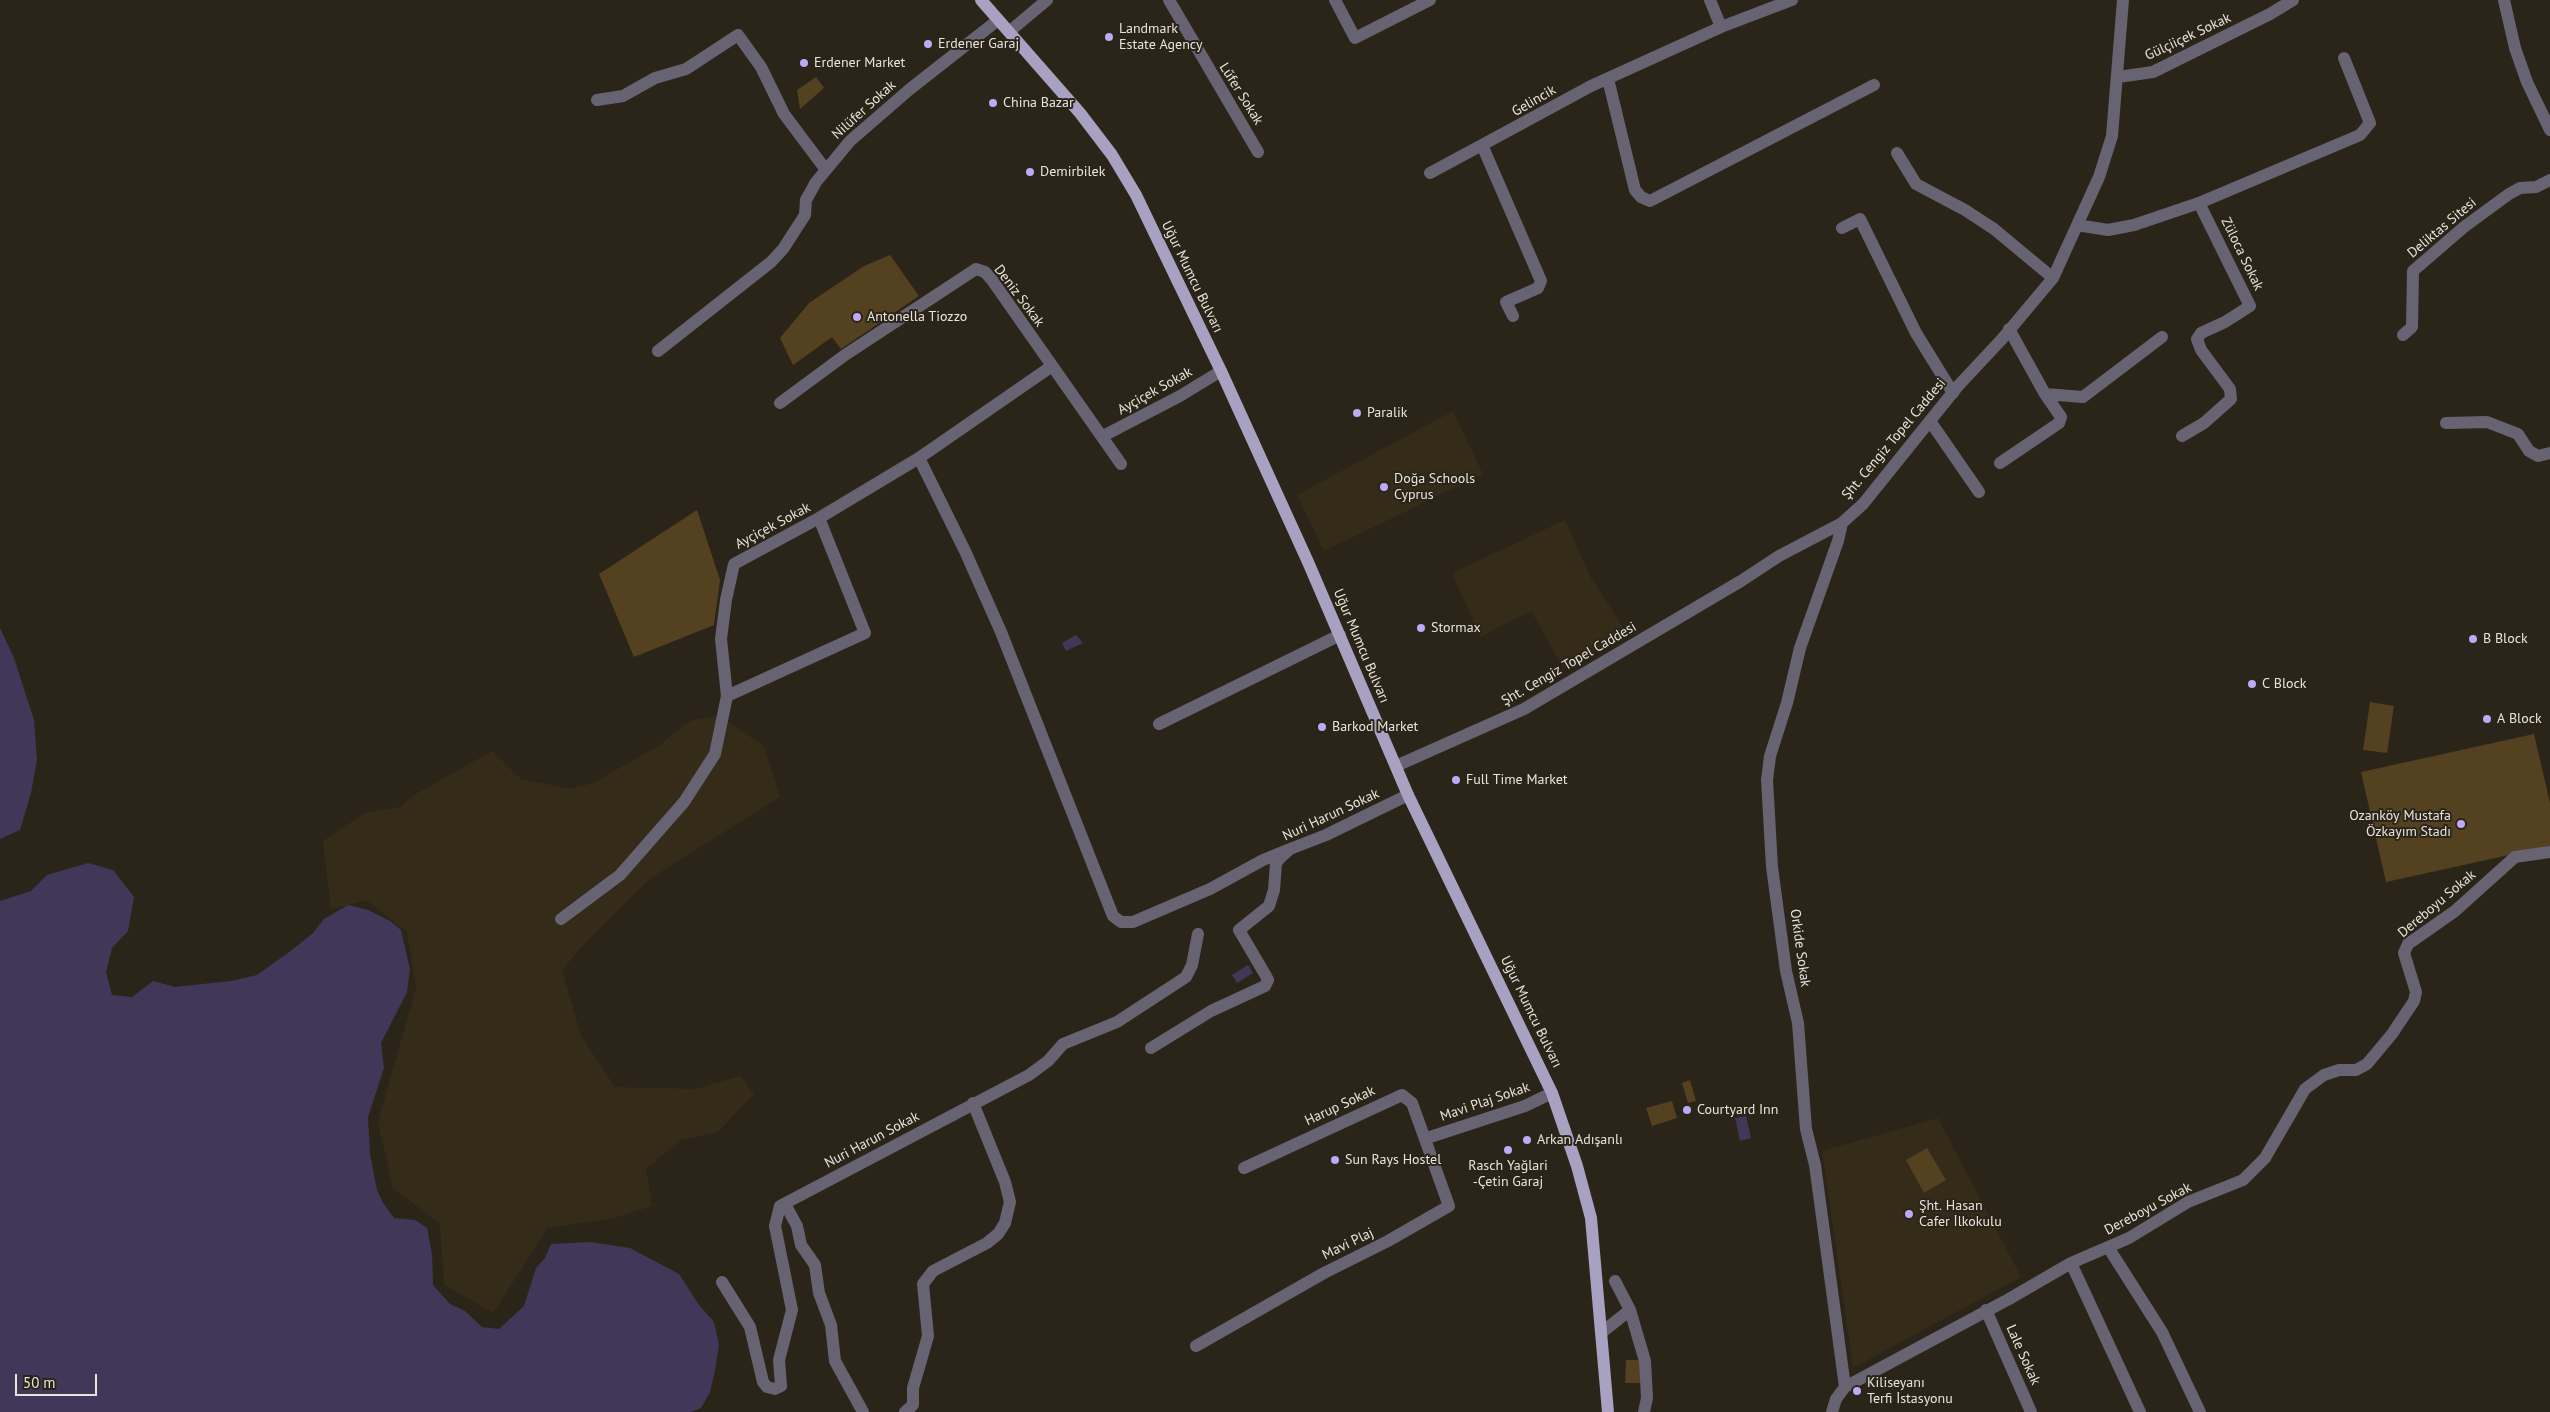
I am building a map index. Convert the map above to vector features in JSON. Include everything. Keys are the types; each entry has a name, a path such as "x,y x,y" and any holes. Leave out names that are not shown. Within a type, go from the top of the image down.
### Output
{"main road":[{"name":"Uğur Mumcu Bulvarı","path":"981,0 1080,112 1112,155 1136,195 1221,371 1340,635 1408,795 1552,1093 1577,1166 1591,1218 1608,1412"}],"street":[{"path":"1010,32 1047,0"},
{"name":"Lűfer Sokak","path":"1169,0 1258,152"},
{"path":"1336,0 1355,38 1430,0"},
{"path":"1710,0 1721,27"},
{"name":"Gelincik","path":"1430,172 1567,98 1721,27 1792,0"},
{"name":"Şht. Cengiz Topel Caddesi","path":"1396,766 1524,709 1741,581 1779,556 1842,523 1863,504 1953,392 2053,278 2099,178 2112,136 2123,0"},
{"name":"Gülçiiçek Sokak","path":"2118,77 2152,72 2270,14 2293,0"},
{"path":"2504,0 2515,48 2527,82 2550,130"},
{"name":"Nilüfer Sokak","path":"658,351 735,288 771,262 783,249 805,215 806,200 826,170 850,140 910,89 998,20"},
{"path":"597,100 623,96 655,78 686,69 738,35 761,67 784,114 826,170"},
{"path":"2077,225 2108,230 2199,203 2360,135 2367,130 2370,123 2344,58"},
{"path":"1608,79 1635,190 1641,198 1650,201 1874,85"},
{"path":"1482,145 1541,281 1538,288 1506,302 1513,316"},
{"path":"1896,153 1916,184 1965,210 1994,229 2053,278"},
{"name":"Deliktas Sitesi","path":"2403,335 2412,327 2414,271 2464,227 2509,194 2520,188 2536,187 2550,180"},
{"name":"Züloca Sokak","path":"2182,436 2204,423 2231,398 2230,389 2201,350 2198,339 2201,334 2250,306 2199,203"},
{"path":"1842,228 1860,219 1916,332 1953,392"},
{"name":"Deniz Sokak","path":"780,403 845,355 976,269 984,272 992,280 1121,464"},
{"path":"2000,463 2058,423 2061,417 2045,394 2009,329"},
{"path":"2045,394 2075,398 2088,395 2162,337"},
{"name":"Ayçiçek Sokak","path":"561,919 620,875 684,802 715,754 727,696 721,639 726,600 734,564 819,518 919,458 1052,366"},
{"name":"Ayçiçek Sokak","path":"1103,436 1180,396 1221,371"},
{"path":"1930,421 1979,492"},
{"path":"2446,423 2487,422 2518,434 2529,450 2538,456 2550,453"},
{"path":"919,458 965,551 1001,632 1113,916 1121,922 1134,922 1210,889 1263,860 1290,850"},
{"path":"727,696 864,633 819,518"},
{"name":"Orkide Sokak","path":"1842,523 1838,541 1800,648 1787,703 1770,756 1767,780 1772,867 1786,971 1798,1023 1806,1129 1815,1165 1845,1386"},
{"path":"1159,724 1340,635"},
{"name":"Nuri Harun Sokak","path":"1151,1048 1212,1011 1265,986 1268,980 1239,930 1269,906 1274,890 1276,864 1290,850 1326,835 1408,795"},
{"name":"Dereboyu Sokak","path":"1845,1386 2009,1299 2071,1262 2130,1238 2188,1202 2244,1180 2265,1158 2283,1130 2292,1107 2305,1089 2324,1075 2339,1070 2356,1070 2367,1064 2392,1034 2414,1001 2416,992 2404,953 2408,944 2456,911 2515,857 2550,852"},
{"name":"Nuri Harun Sokak","path":"785,1204 1029,1075 1048,1061 1063,1044 1118,1022 1186,976 1192,965 1198,934"},
{"name":"Mavi Plaj Sokak","path":"1427,1138 1525,1106 1552,1093"},
{"name":"Harup Sokak","path":"1244,1168 1397,1096 1408,1097 1427,1138"},
{"path":"904,1412 913,1405 914,1388 928,1336 923,1284 933,1271 987,1243 998,1234 1005,1224 1010,1202 1005,1182 973,1103"},
{"name":"Mavi Plaj","path":"1196,1346 1324,1272 1396,1237 1450,1206 1427,1138"},
{"path":"722,1282 750,1327 763,1382 767,1387 774,1389 781,1386 779,1360 792,1310 774,1226 780,1206 785,1204 797,1226 801,1245 815,1266 819,1293 831,1325 835,1361 863,1412"},
{"path":"2108,1247 2162,1332 2200,1412"},
{"path":"2071,1262 2140,1412"},
{"path":"1615,1281 1630,1310 1645,1361 1647,1398 1644,1412"},
{"path":"1601,1333 1630,1310"},
{"name":"Lale Sokak","path":"1986,1310 2031,1412"},
{"path":"1832,1412 1836,1399 1845,1386"}],"shaded area":[{"path":"816,77 824,88 800,109 797,90"},
{"path":"890,255 919,296 841,349 832,337 793,365 780,338 809,303 864,266"},
{"name":"Doğa Schools Cyprus","path":"1453,411 1483,474 1324,551 1297,495"},
{"path":"697,510 720,580 714,625 634,657 599,574"},
{"path":"1565,520 1591,578 1628,634 1564,669 1531,611 1480,637 1452,573"},
{"path":"0,628 14,658 34,720 37,760 31,793 20,830 0,839"},
{"path":"1076,635 1083,643 1066,651 1062,643"},
{"path":"2370,702 2394,706 2387,753 2363,750"},
{"path":"717,715 764,746 780,797 651,878 587,941 562,970 581,1036 615,1087 696,1089 740,1076 754,1094 718,1132 681,1140 646,1169 652,1206 614,1218 548,1228 493,1313 444,1285 440,1224 393,1188 378,1122 416,988 407,932 366,900 331,910 323,841 365,813 400,807 414,795 492,751 521,779 570,789 593,783 661,744 690,721"},
{"name":"Ozanköy Mustafa Özkayım Stadı","path":"2534,734 2550,803 2550,846 2386,882 2361,772"},
{"path":"88,863 113,870 134,897 128,931 112,948 106,972 112,995 132,997 153,981 175,987 231,981 257,975 313,933 324,919 348,905 368,910 390,921 401,930 410,969 407,992 381,1043 384,1068 368,1117 370,1154 377,1190 383,1203 394,1218 415,1220 427,1228 432,1254 433,1285 450,1304 465,1311 482,1327 499,1329 524,1306 536,1268 545,1258 551,1244 590,1242 630,1248 679,1274 699,1305 714,1322 719,1345 710,1392 701,1408 691,1412 0,1412 0,901 31,891 47,875"},
{"path":"1248,965 1253,973 1237,983 1232,975"},
{"path":"1690,1080 1696,1101 1688,1103 1682,1083"},
{"path":"1672,1101 1677,1118 1652,1126 1646,1108"},
{"path":"1746,1116 1751,1138 1740,1141 1735,1118"},
{"name":"Şht. Hasan Cafer İlkokulu","path":"1938,1118 2021,1277 1853,1368 1822,1151"},
{"path":"1927,1148 1946,1180 1924,1193 1906,1160"},
{"path":"1626,1360 1640,1360 1640,1383 1625,1383"}],"place":[{"name":"Landmark Estate Agency","path":"1109,37"},
{"name":"Erdener Garaj","path":"928,44"},
{"name":"Erdener Market","path":"804,63"},
{"name":"China Bazar","path":"993,103"},
{"name":"Demirbilek","path":"1030,172"},
{"name":"Antonella Tiozzo","path":"857,317"},
{"name":"Paralik","path":"1357,413"},
{"name":"Doğa Schools Cyprus","path":"1384,487"},
{"name":"Stormax","path":"1421,628"},
{"name":"B Block","path":"2473,639"},
{"name":"C Block","path":"2252,684"},
{"name":"A Block","path":"2487,719"},
{"name":"Barkod Market","path":"1322,727"},
{"name":"Full Time Market","path":"1456,780"},
{"name":"Ozanköy Mustafa Özkayım Stadı","path":"2461,824"},
{"name":"Courtyard Inn","path":"1687,1110"},
{"name":"Arkan Adışanlı","path":"1527,1140"},
{"name":"Rasch Yağlari -Çetin Garaj","path":"1508,1150"},
{"name":"Sun Rays Hostel","path":"1335,1160"},
{"name":"Şht. Hasan Cafer İlkokulu","path":"1909,1214"},
{"name":"Kiliseyanı Terfi İstasyonu","path":"1857,1391"}]}
